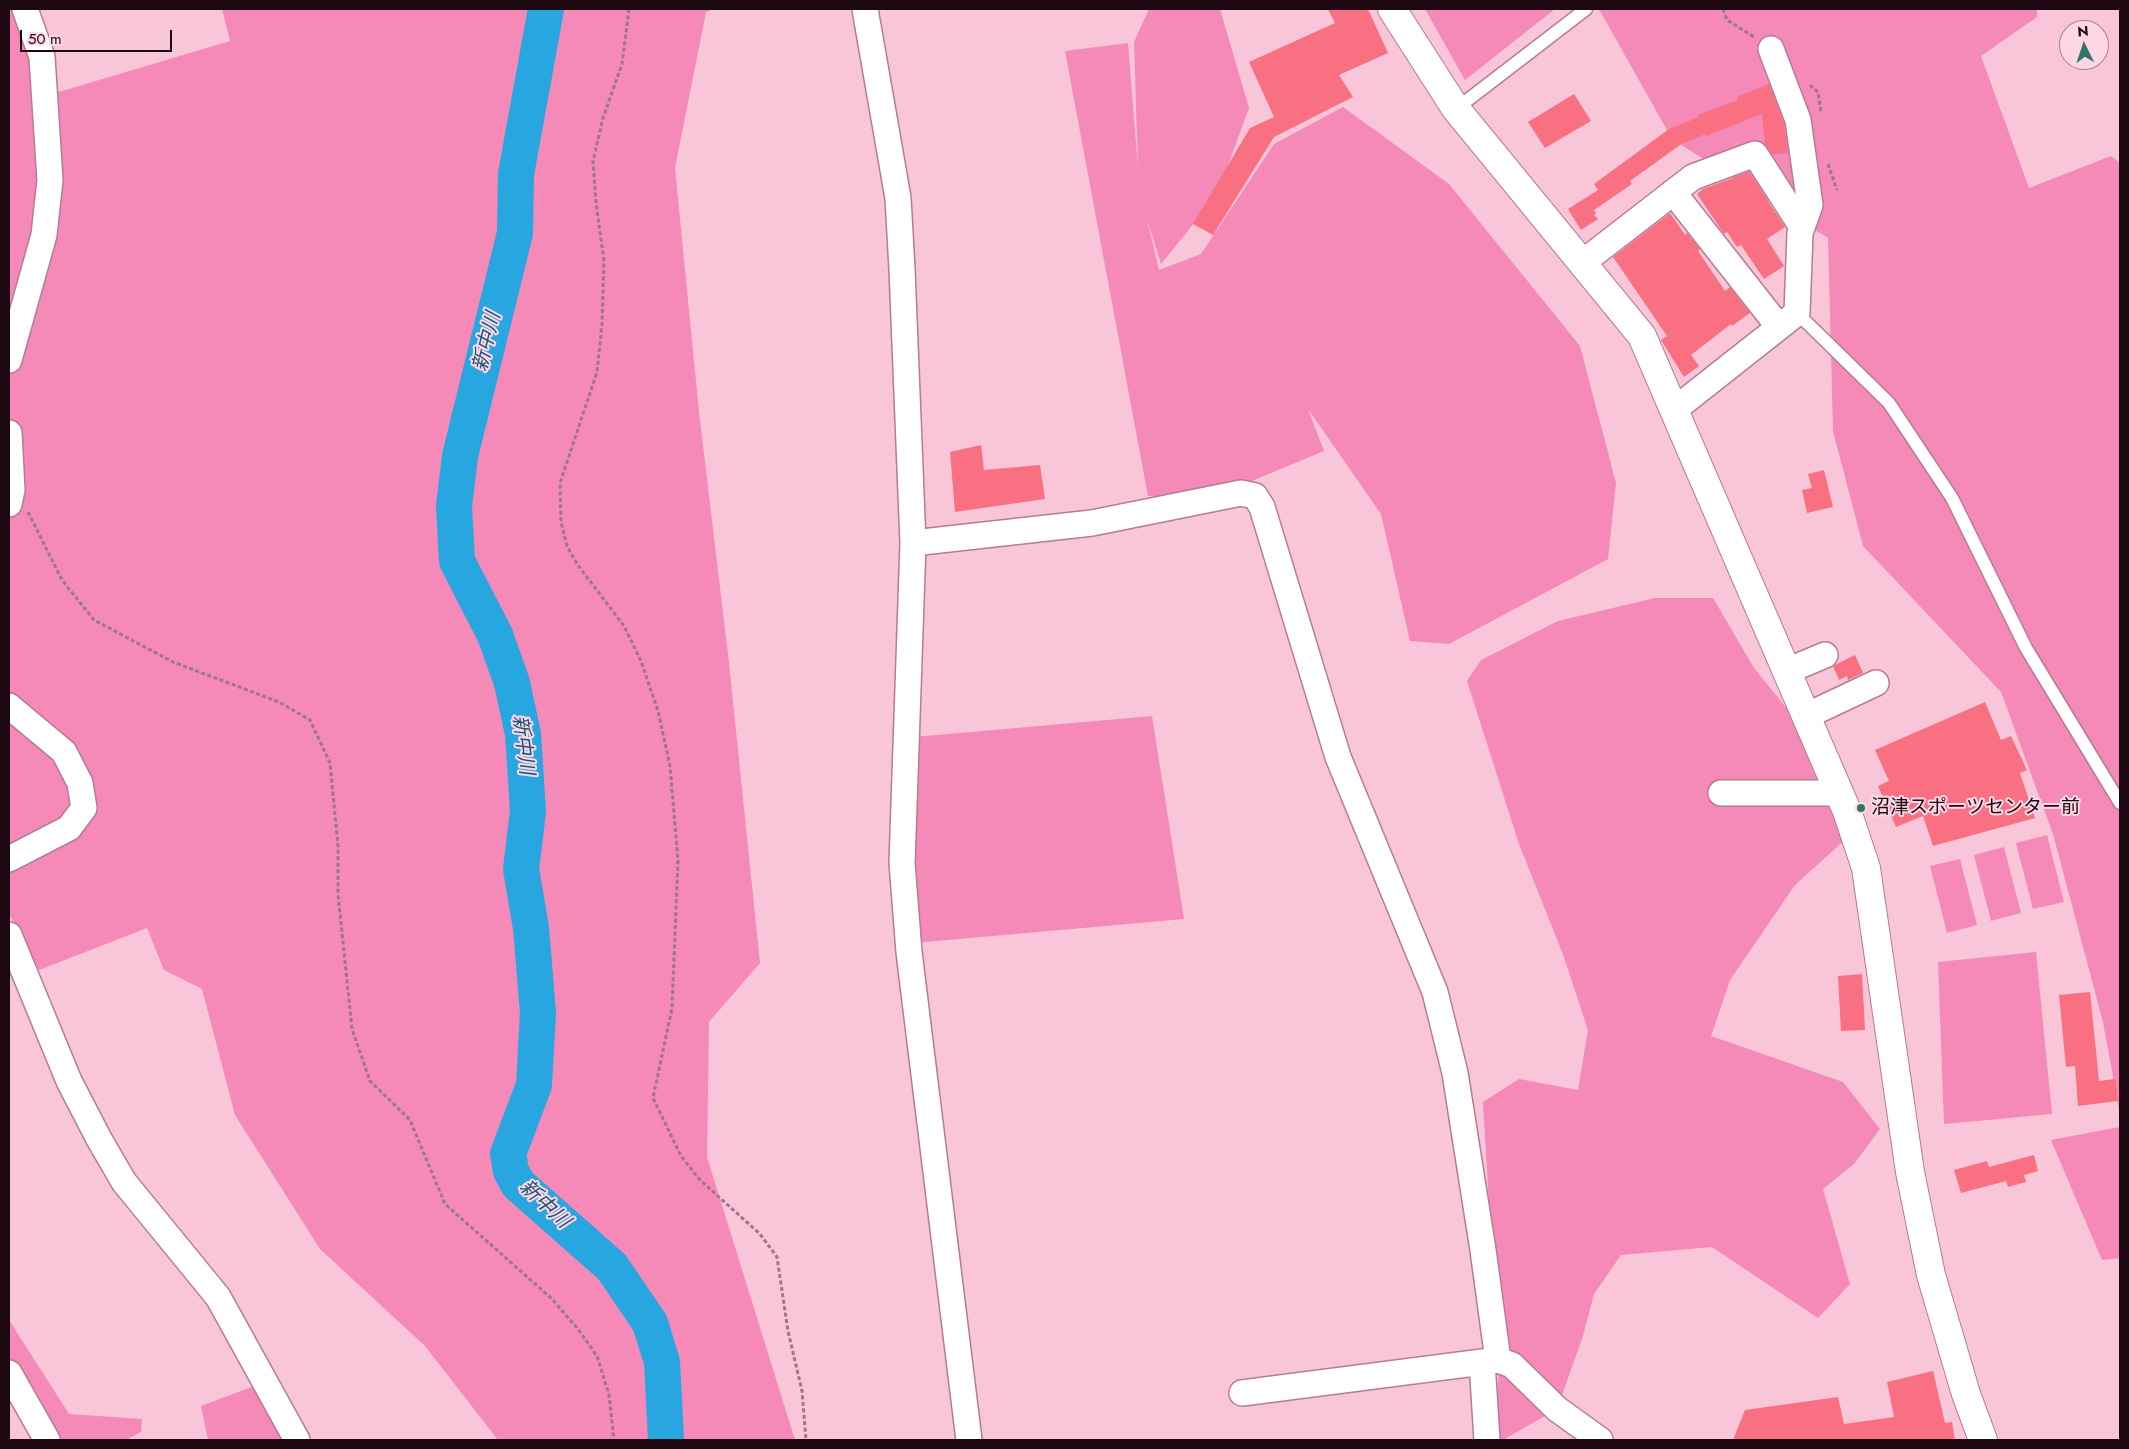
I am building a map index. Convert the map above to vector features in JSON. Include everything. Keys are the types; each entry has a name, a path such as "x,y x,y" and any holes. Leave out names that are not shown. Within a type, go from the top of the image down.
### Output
{"street":[{"path":"9,360 44,235 50,180 42,57 25,9"},
{"path":"864,9 898,198 913,543 902,864 909,952 969,1440"},
{"path":"1392,9 1456,109 1642,336 1839,792 1866,868 1910,1172 1931,1275 1966,1394 1983,1440"},
{"path":"1674,410 1788,320 1802,227 1810,206 1798,120 1771,49"},
{"path":"1582,263 1692,177 1755,154 1802,227"},
{"path":"1673,192 1788,320"},
{"path":"9,433 12,490 9,504"},
{"path":"913,543 1092,523 1241,493 1255,496 1262,507 1338,757 1435,992 1455,1072 1484,1250 1490,1361 1487,1440"},
{"path":"1786,671 1825,655"},
{"path":"1806,716 1876,683"},
{"path":"9,706 64,752 80,782 84,808 70,828 9,859"},
{"path":"1721,793 1839,792"},
{"path":"9,935 69,1081 104,1147 124,1182 218,1297 296,1440"},
{"path":"1242,1393 1490,1361 1512,1365 1556,1408 1600,1440"},
{"path":"9,1373 47,1440"}],"lane":[{"path":"1456,109 1586,9"},
{"path":"1788,320 1889,403 1894,410 1952,498 2026,648 2120,803"}],"path":[{"path":"629,9 622,64 603,118 593,161 596,203 604,261 602,324 596,372 560,483 561,522 567,546 577,564 624,626 642,661 658,711 670,766 678,860 672,1008 652,1098 680,1156 699,1179 760,1234 777,1257 788,1331 802,1391 806,1440"},
{"path":"9,504 26,506 62,580 94,620 173,662 278,702 310,720 330,763 338,846 338,894 352,1029 370,1081 410,1120 445,1204 551,1298 578,1329 597,1356 609,1395 614,1440"}],"shaded area":[{"path":"9,9 22,9 59,92 230,41 222,9 714,9 706,12 675,168 699,412 729,663 760,963 709,1022 707,1157 795,1440 498,1440 425,1346 320,1249 235,1115 202,989 164,970 147,928 39,970 9,914"},
{"path":"1149,9 1220,9 1249,108 1217,195 1161,264 1147,219 1159,270 1201,254 1274,144 1343,107 1449,184 1580,346 1616,483 1608,559 1449,644 1410,641 1381,514 1308,409 1324,451 1211,498 1148,496 1065,51 1128,43 1138,169 1134,42"},
{"path":"1425,9 1555,9 1465,80"},
{"path":"1599,9 2037,9 2037,17 1981,56 2029,188 2111,156 2120,163 2120,1115 2103,1022 2053,834 2001,692 1863,546 1833,431 1828,238 1672,139"},
{"path":"1655,598 1713,598 1754,668 1821,751 1846,839 1795,885 1730,980 1711,1036 1843,1082 1880,1129 1854,1164 1823,1189 1850,1284 1818,1318 1712,1247 1621,1255 1594,1294 1582,1339 1557,1409 1503,1440 1493,1440 1499,1371 1483,1102 1519,1079 1578,1090 1588,1030 1564,957 1519,844 1467,681 1481,660 1558,621"},
{"path":"1152,716 1184,919 914,943 914,737"},
{"path":"2047,835 2064,902 2033,909 2016,843"},
{"path":"2004,847 2021,913 1991,921 1974,855"},
{"path":"1960,859 1977,925 1947,933 1930,866"},
{"path":"2036,952 2052,1114 1944,1124 1938,962"},
{"path":"2120,1127 2120,1258 2102,1260 2051,1140"},
{"path":"9,1320 69,1414 142,1419 141,1432 126,1440 45,1440 9,1369"},
{"path":"254,1386 303,1440 208,1440 201,1406"}],"building":[{"path":"1328,9 1368,9 1388,53 1339,75 1353,97 1274,137 1213,235 1193,224 1250,128 1274,117 1249,62 1335,23"},
{"path":"1769,84 1784,124 1788,153 1772,154 1765,144 1762,114 1706,136 1705,134 1680,145 1630,181 1632,184 1594,210 1596,213 1594,215 1598,219 1581,230 1568,209 1598,190 1594,184 1669,129 1699,117 1698,115 1738,100 1737,97"},
{"path":"1574,94 1591,121 1545,148 1528,122"},
{"path":"1749,172 1785,227 1767,239 1784,266 1764,279 1741,245 1737,247 1727,232 1724,234 1697,194 1703,189"},
{"path":"1670,213 1685,235 1687,233 1700,249 1698,251 1725,291 1730,287 1750,313 1732,326 1731,324 1691,355 1699,366 1684,377 1661,340 1667,336 1613,257"},
{"path":"981,445 984,470 1040,465 1045,499 955,512 950,452"},
{"path":"1824,470 1833,507 1807,513 1802,490 1812,488 1808,474"},
{"path":"1855,655 1863,673 1848,680 1847,676 1839,680 1833,666"},
{"path":"1985,702 2001,740 2011,736 2027,770 2020,773 2035,818 1933,846 1923,816 1896,827 1878,786 1889,781 1875,750"},
{"path":"1862,974 1865,1030 1841,1031 1838,976"},
{"path":"2090,992 2099,1081 2115,1079 2118,1101 2078,1106 2075,1066 2066,1067 2059,995"},
{"path":"2034,1155 2038,1171 2024,1175 2026,1182 2008,1187 2006,1181 1961,1193 1954,1170 1987,1161 1989,1167"},
{"path":"1933,1371 1945,1423 1952,1422 1955,1440 1733,1440 1745,1410 1838,1397 1844,1424 1894,1417 1887,1382"}],"waterway":[{"name":"新中川","path":"546,9 516,174 515,233 460,456 454,506 457,561 495,635 512,683 523,734 528,811 521,869 531,928 538,1013 534,1085 508,1154 511,1171 518,1184 612,1267 650,1323 662,1362 666,1440"}],"place":[{"name":"沼津スポーツセンター前","path":"1861,808"}]}
